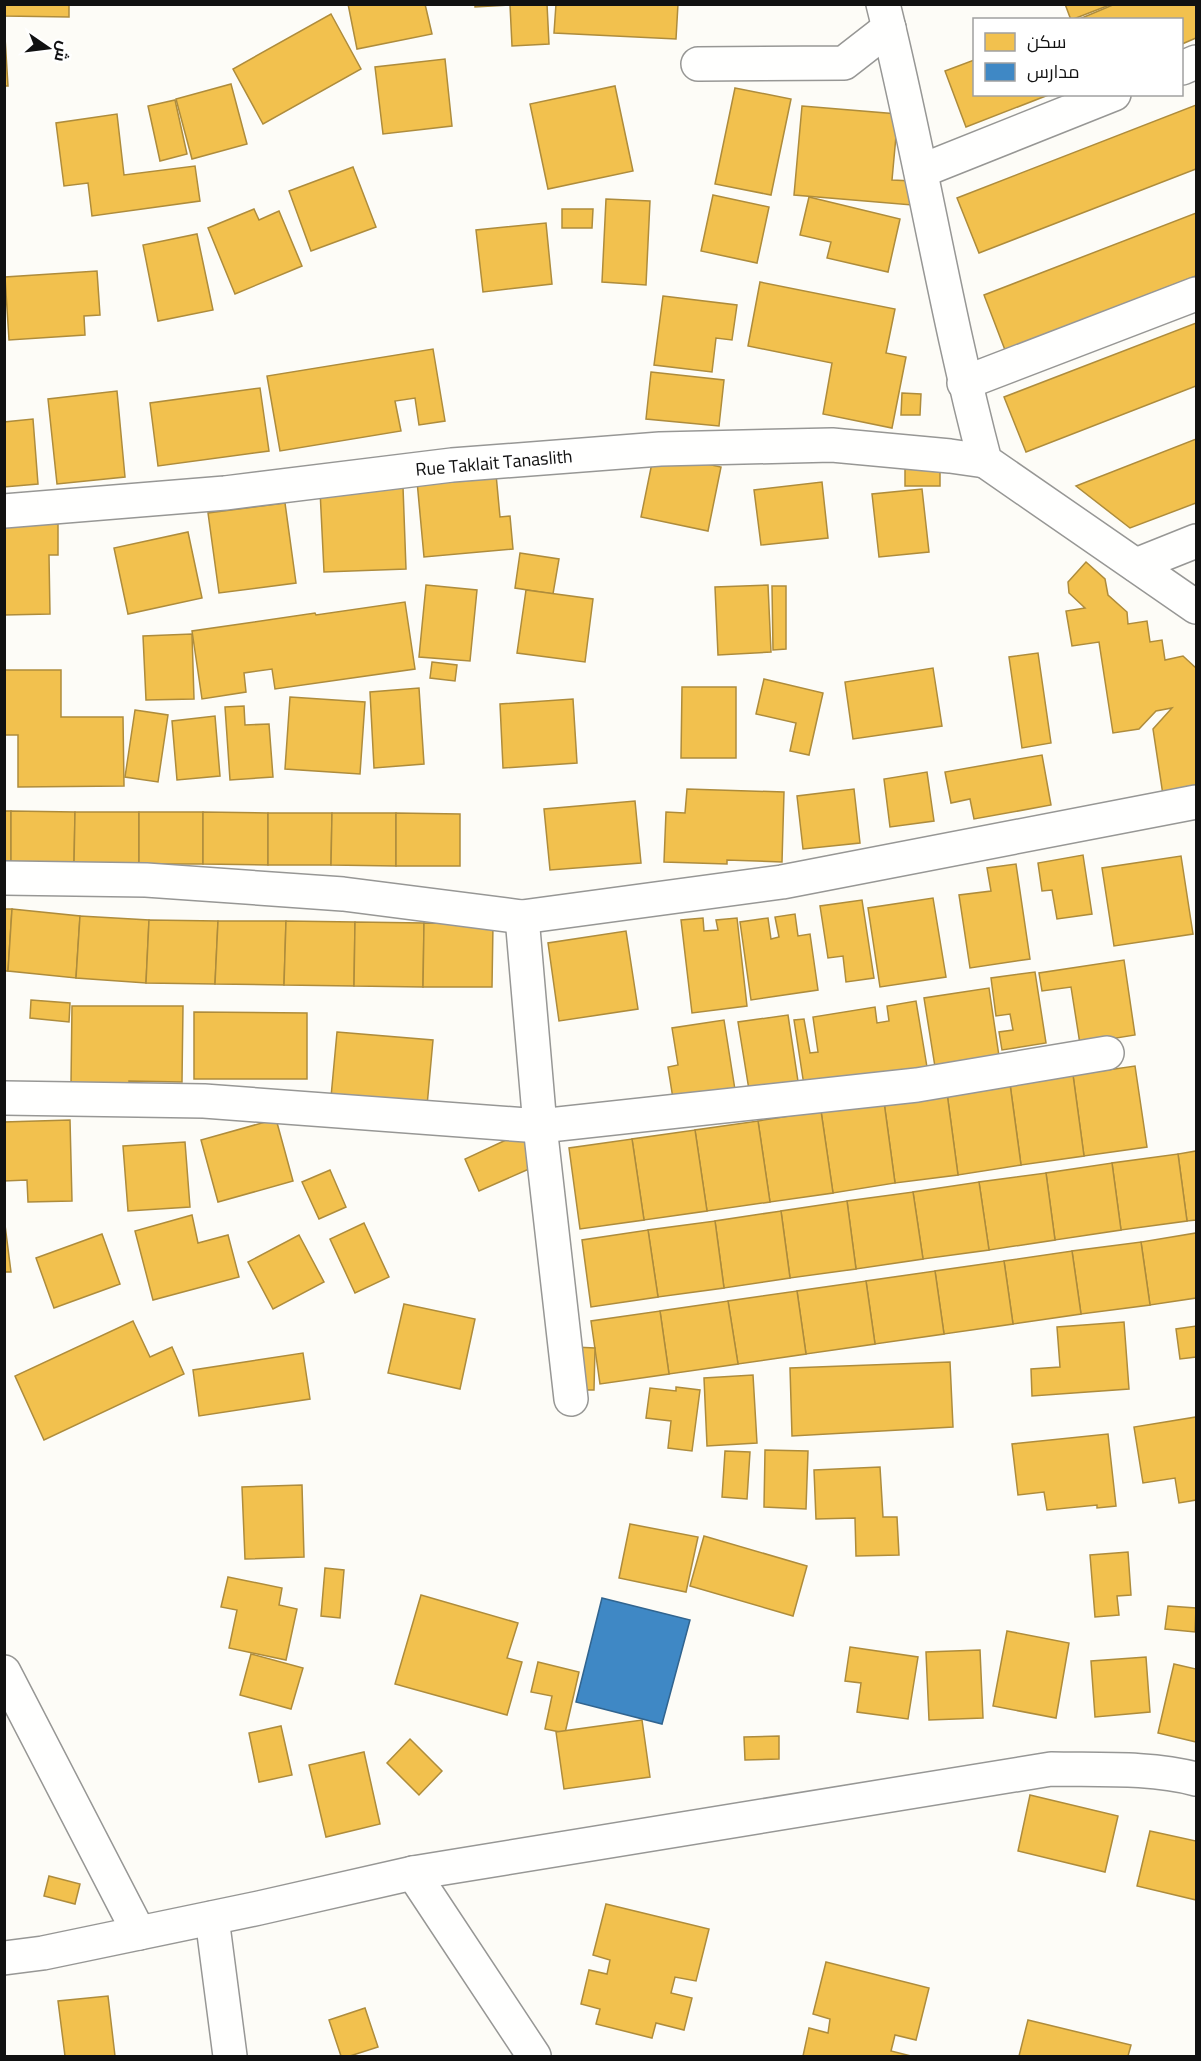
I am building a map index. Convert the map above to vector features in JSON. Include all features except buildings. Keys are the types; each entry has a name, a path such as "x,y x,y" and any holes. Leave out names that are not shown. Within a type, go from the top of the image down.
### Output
{"street":[{"path":"698,64 844,63 886,16"},
{"path":"886,16 921,171 964,383 985,461 1197,606"},
{"path":"1183,68 1197,62"},
{"path":"921,171 1109,96"},
{"path":"964,383 1197,294"},
{"name":"Rue Taklait Tanaslith","path":"4,511 225,493 452,465 660,449 832,445 985,461"},
{"path":"1136,565 1197,541"},
{"path":"4,878 169,881 343,894 522,917 782,882 1197,802"},
{"path":"522,917 540,1126 571,1399"},
{"path":"4,1098 204,1101 540,1126 917,1085 1107,1053"},
{"path":"4,1672 139,1933"},
{"path":"4,1958 43,1953 212,1918 413,1873 1051,1769 1119,1770 1180,1775 1197,1779"},
{"path":"413,1873 534,2056"},
{"path":"212,1918 230,2056"}]}
